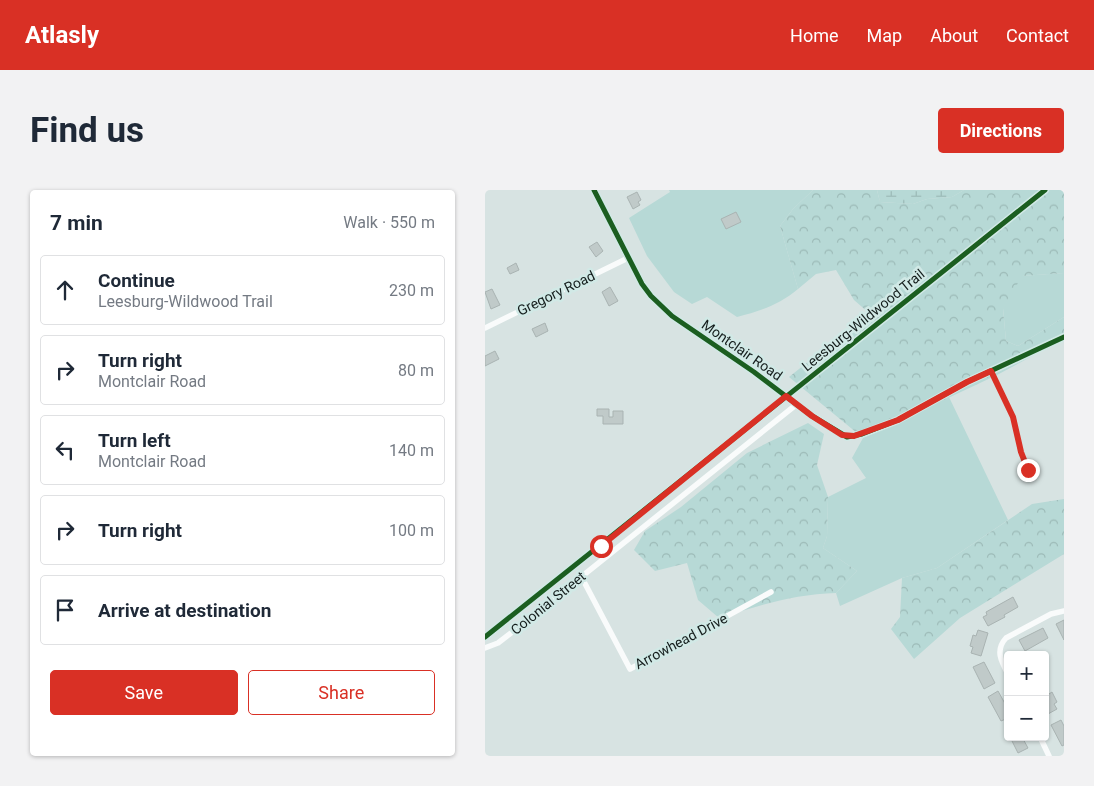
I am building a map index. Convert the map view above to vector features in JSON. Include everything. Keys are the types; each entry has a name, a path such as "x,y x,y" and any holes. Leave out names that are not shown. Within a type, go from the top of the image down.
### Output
{"street":[{"name":"Montclair Road","path":"594,190 642,284 658,304 812,416 842,435 854,436 898,420 967,382 1064,337"},
{"name":"Gregory Road","path":"485,328 628,258"},
{"name":"Colonial Street","path":"485,648 497,643 515,630 797,404"},
{"name":"Arrowhead Drive","path":"581,576 630,669 771,592"},
{"path":"1004,664 999,652 1001,643 1006,638 1051,614 1064,611"},
{"path":"1042,741 1049,756"}],"lane":[{"path":"991,371 1013,417 1021,452 1028,470"}],"green space":[{"path":"669,190 813,190 793,209 780,226 798,289 769,307 737,317 707,297 692,304 674,292 647,256 629,218 670,192"},
{"path":"813,190 877,190 880,202 913,204 927,199 952,197 964,190 1064,190 1064,273 1022,276 1003,309 1006,341 1018,346 1064,317 1064,339 997,375 863,438 789,377 869,313 854,300 836,270 816,274 798,289 780,226 793,209"},
{"path":"877,190 964,190 952,197 927,199 913,204 880,202"},
{"path":"1064,273 1064,317 1018,346 1006,341 1003,308 1021,276"},
{"path":"949,397 1008,520 937,568 902,578 840,606 836,593 857,571 823,548 827,536 828,497 866,478 852,458 863,438"},
{"path":"808,423 824,434 817,465 828,497 827,536 823,548 857,571 836,593 791,598 719,618 698,600 687,563 655,571 634,550 645,531 681,507 747,453"},
{"path":"1064,499 1064,554 960,618 914,659 891,629 900,617 902,578 937,568 1032,504"}],"building":[{"path":"637,192 641,200 638,202 640,205 633,209 627,197"},
{"path":"736,212 741,222 726,229 721,219"},
{"path":"597,242 603,251 596,257 589,247"},
{"path":"516,263 519,270 510,274 507,268"},
{"path":"610,287 618,301 609,306 602,292"},
{"path":"492,289 500,305 491,309 485,292"},
{"path":"545,323 548,331 536,337 532,329"},
{"path":"495,351 499,359 485,366 485,356"},
{"path":"597,409 609,409 609,417 613,417 613,411 623,411 623,424 603,424 603,416 597,416"},
{"path":"1013,597 1018,607 988,626 983,617 987,615 986,612"},
{"path":"1064,620 1064,640 1056,624"},
{"path":"1043,628 1048,638 1025,651 1019,640"},
{"path":"978,630 988,633 981,656 971,653 973,647 970,646 973,635 976,636"},
{"path":"984,662 995,683 984,689 973,667"},
{"path":"998,691 1004,702 1004,720 1001,721 988,697"},
{"path":"1052,692 1057,702 1054,704 1057,709 1049,713 1049,694"},
{"path":"1061,720 1064,726 1064,745 1062,746 1051,725"},
{"path":"1012,741 1024,741 1028,748 1018,753"}],"cycle path":[{"path":"594,190 642,284 651,296 672,316 754,372 812,416 847,437 862,434 898,420 967,382 1064,337"},
{"name":"Leesburg-Wildwood Trail","path":"485,637 1045,190"}],"route":[{"path":"601,546 786,396 812,416 847,437 862,434 898,420 991,371 1015,422 1021,452 1028,470"}]}
